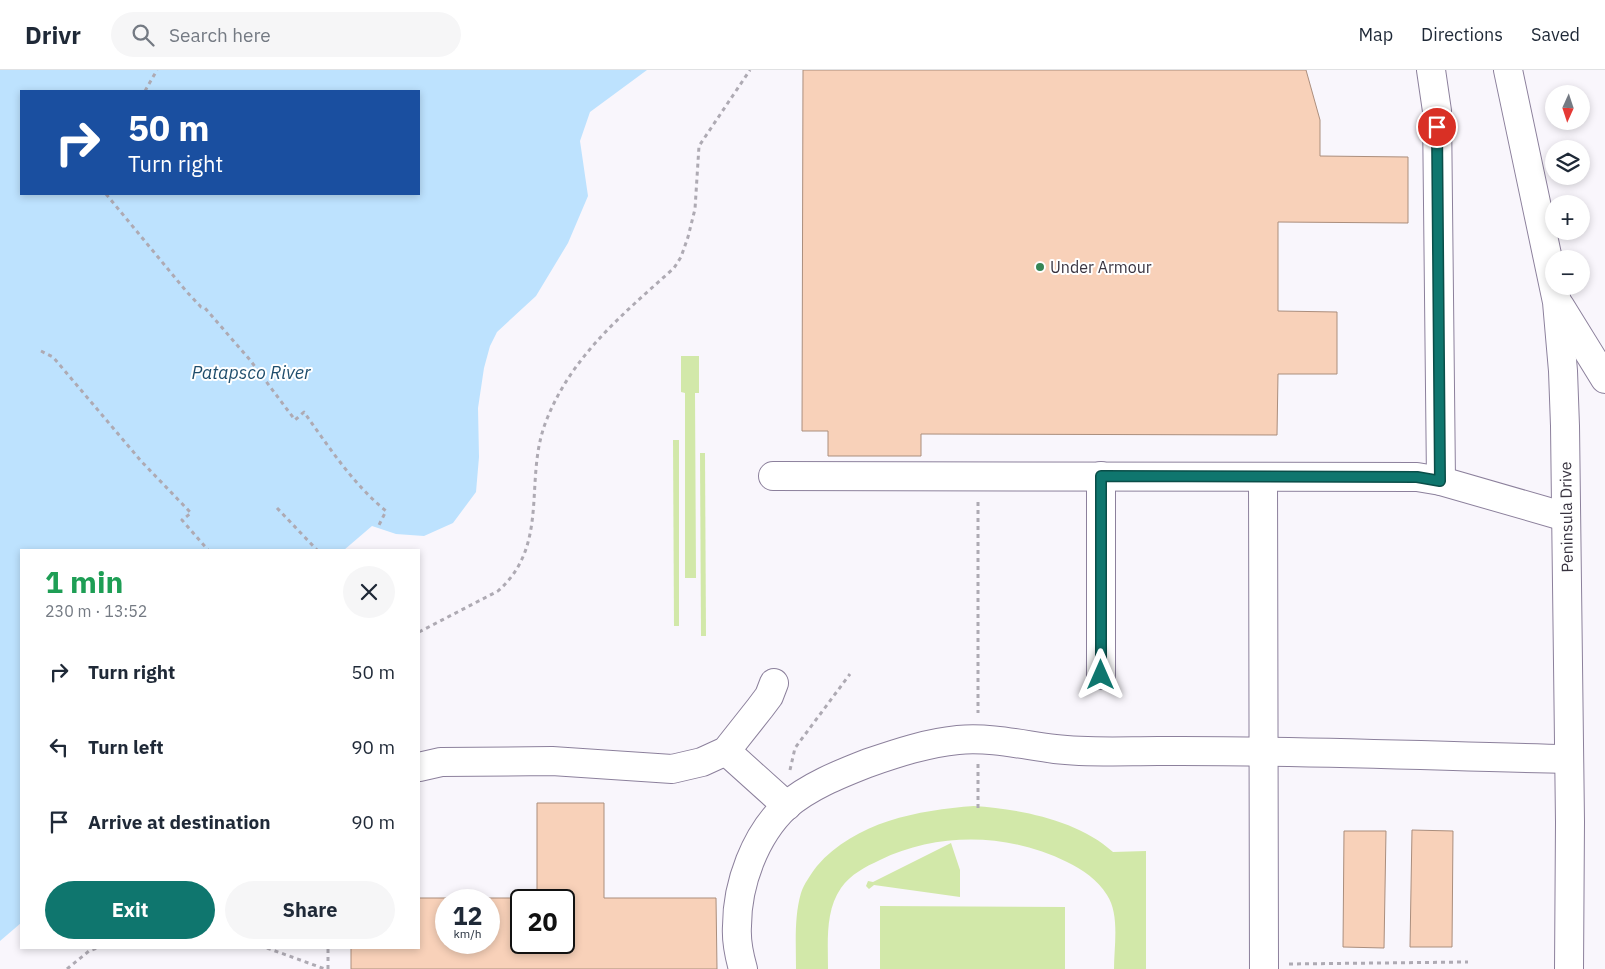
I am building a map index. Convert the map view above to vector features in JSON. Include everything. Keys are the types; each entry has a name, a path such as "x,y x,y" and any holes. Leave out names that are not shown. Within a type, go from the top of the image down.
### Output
{"street":[{"path":"1431,70 1437,111 1440,481"},
{"name":"Peninsula Drive","path":"1508,70 1557,302 1563,371 1569,759 1569,969"},
{"path":"1557,302 1605,379"},
{"path":"773,476 1417,477 1440,481 1566,517"},
{"path":"1101,476 1101,675"},
{"path":"1263,477 1264,967"},
{"path":"420,768 441,762 552,760 672,769 702,762 726,751 764,702 774,683"},
{"path":"743,969 736,926 739,900 746,873 755,850 770,825 786,806 810,790 844,772 887,756 925,745 959,740 978,740 1025,743 1055,749 1086,751 1263,751 1569,759"},
{"path":"726,751 786,806"}],"path":[{"path":"146,90 157,70"},
{"path":"420,631 498,591 508,582 518,568 530,538 533,522 541,441 559,392 586,353 612,324 674,268 681,257 695,209 699,146 750,70"},
{"path":"107,195 186,291 201,307 205,308 250,360 295,420 304,412 341,462 372,498 386,511 378,527"},
{"path":"41,351 53,357 141,461 191,513 182,520 207,549"},
{"path":"978,476 978,808"},
{"path":"277,508 316,549"},
{"path":"786,806 788,780 795,748 850,674"},
{"path":"67,969 89,951 94,949"},
{"path":"270,949 327,969 328,949"},
{"path":"1264,967 1468,962"}],"green space":[{"path":"681,356 699,356 699,393 695,393 696,578 685,578 685,393 681,392"},
{"path":"673,440 679,440 679,626 674,626"},
{"path":"700,453 705,453 706,636 701,636"},
{"path":"974,806 1029,813 1066,824 1099,841 1113,852 1146,851 1146,969 1114,969 1115,921 1111,903 1099,884 1079,868 1045,852 998,841 974,840 926,844 902,851 864,868 854,875 841,888 832,907 828,927 828,969 796,969 796,921 801,893 817,866 832,851 869,829 889,821 931,811"},
{"path":"951,843 960,870 960,897 874,885 869,889 866,886 868,881 873,882"},
{"path":"880,906 1065,907 1065,969 880,969"}],"water":[{"name":"Patapsco River","path":"0,70 647,70 590,112 580,141 588,196 568,243 536,296 497,332 490,346 484,368 478,408 479,457 476,492 453,523 424,536 396,534 372,526 345,549 20,549 20,924 0,941"}],"building":[{"name":"Under Armour","path":"803,70 1306,70 1320,120 1320,156 1408,157 1408,223 1278,222 1278,311 1337,312 1337,374 1278,374 1277,435 921,434 921,456 828,456 828,431 802,431"},
{"path":"537,803 604,803 604,898 716,898 717,969 351,969 351,949 420,949 420,898 435,898 435,954 500,954 500,898 510,898 510,954 575,954 575,889 537,889"},
{"path":"1412,830 1453,831 1452,947 1410,947"},
{"path":"1344,831 1386,831 1384,948 1343,947"}],"place":[{"name":"Under Armour","path":"1040,267"}],"route":[{"path":"1101,675 1101,476 1417,477 1440,481 1437,127"}]}
